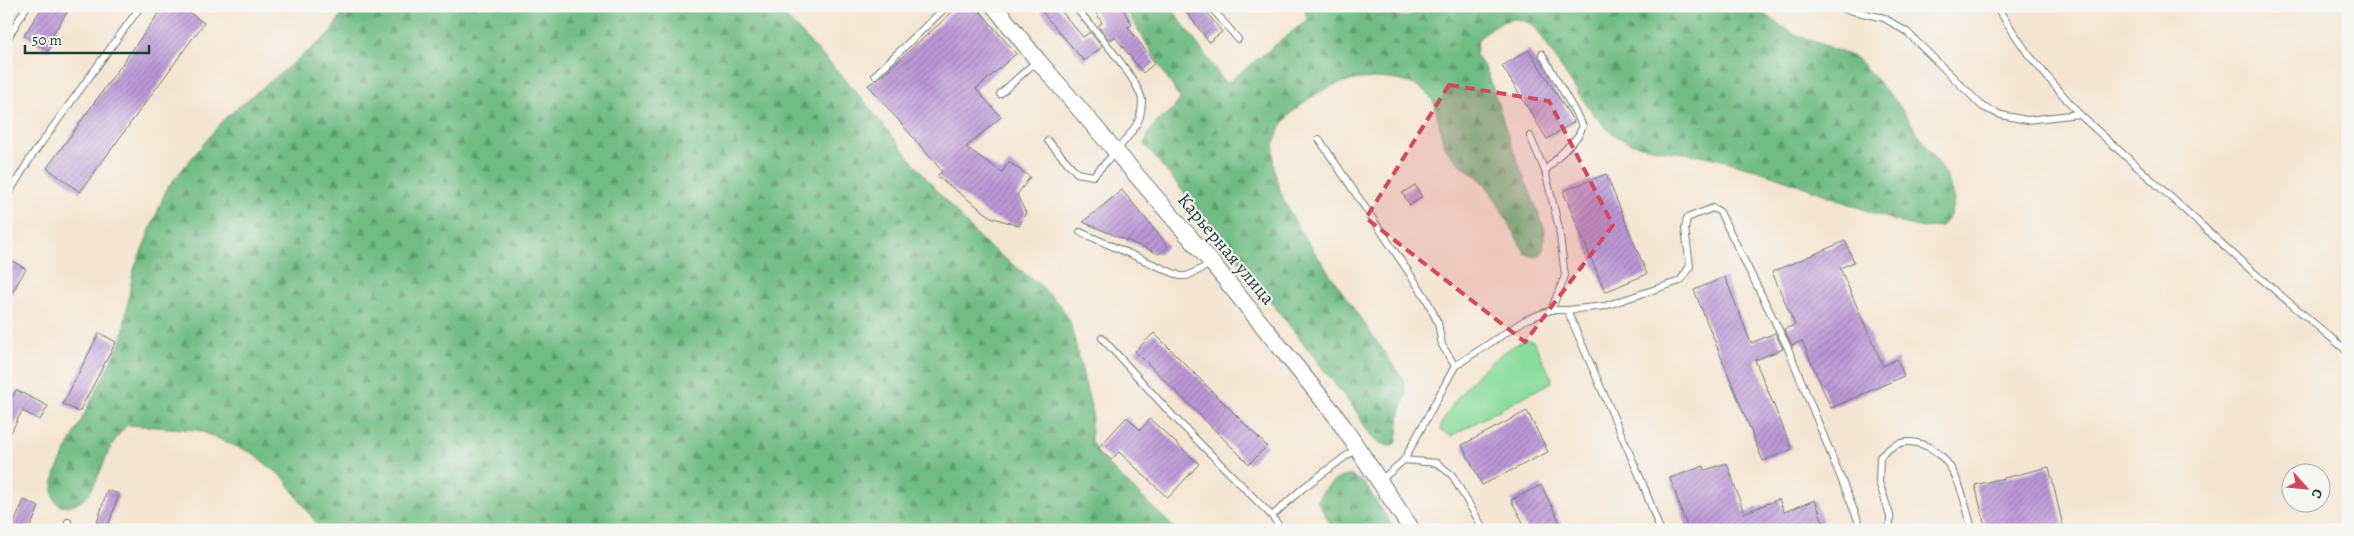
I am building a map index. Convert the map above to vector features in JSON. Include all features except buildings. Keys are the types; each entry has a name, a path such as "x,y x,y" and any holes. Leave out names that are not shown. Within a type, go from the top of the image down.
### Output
{"street":[{"name":"Карьерная улица","path":"994,6 1039,62 1212,264 1336,416 1412,530"}],"lane":[{"path":"6,41 27,6"},
{"path":"6,198 31,157 141,6"},
{"path":"875,75 947,6"},
{"path":"1048,141 1077,173 1093,176 1117,151 1140,118 1142,100 1131,79 1106,42 1074,6"},
{"path":"1210,6 1238,39"},
{"path":"1832,6 1884,18 1907,32 1983,107 2001,115 2026,120 2079,114"},
{"path":"1996,6 2028,54 2079,114 2252,271 2348,352"},
{"path":"1542,54 1583,126 1578,136 1545,171"},
{"path":"1000,94 1030,66 1039,62"},
{"path":"1530,136 1545,171 1559,228 1565,276 1551,310"},
{"path":"1319,139 1426,298 1438,323 1442,345 1455,366"},
{"path":"1380,481 1404,460 1455,366 1525,320 1551,310 1605,306 1680,281 1690,266 1685,229 1687,218 1713,208 1720,212 1787,346 1862,530"},
{"path":"1080,232 1180,276 1187,276 1212,264"},
{"path":"1566,310 1643,484 1660,530"},
{"path":"1102,338 1173,416 1272,516 1282,530"},
{"path":"1890,530 1890,515 1879,482 1880,457 1892,446 1909,441 1925,444 1944,455 1963,495 1972,530"},
{"path":"1272,516 1303,488 1358,447"},
{"path":"1404,460 1437,463 1452,475 1484,530"},
{"path":"66,530 68,522"}],"highlighted area":[{"path":"1449,85 1549,101 1613,225 1525,342 1366,218"}],"green space":[{"path":"348,6 775,6 849,83 931,184 983,242 1041,286 1060,305 1070,322 1092,411 1091,441 1098,455 1176,530 321,530 284,478 252,453 198,430 127,425 115,440 95,484 87,496 71,506 61,506 57,503 53,494 56,471 122,339 133,272 167,188 225,118 328,35"},
{"path":"1124,6 1170,6 1226,84 1307,20 1306,12 1301,6 1348,6 1358,12 1408,17 1424,6 1752,6 1790,32 1856,58 1896,101 1946,175 1954,200 1950,216 1941,226 1923,228 1901,223 1745,166 1710,157 1655,149 1629,142 1607,129 1596,117 1536,28 1528,22 1513,19 1492,28 1478,39 1476,55 1488,73 1510,142 1545,230 1543,252 1539,256 1534,257 1526,254 1484,183 1455,160 1447,150 1435,106 1425,91 1404,81 1378,78 1354,80 1332,86 1306,101 1292,112 1285,121 1276,138 1273,159 1274,170 1286,205 1299,229 1404,381 1406,395 1400,413 1397,442 1391,446 1378,442 1373,438 1356,411 1215,230 1145,145 1151,129 1176,106 1180,99"},
{"path":"1527,339 1534,342 1552,379 1551,382 1451,436 1441,431 1441,425 1448,412 1477,375 1501,354"},
{"path":"1350,475 1365,484 1395,530 1334,530 1317,501 1323,491 1331,484 1340,478"}]}
